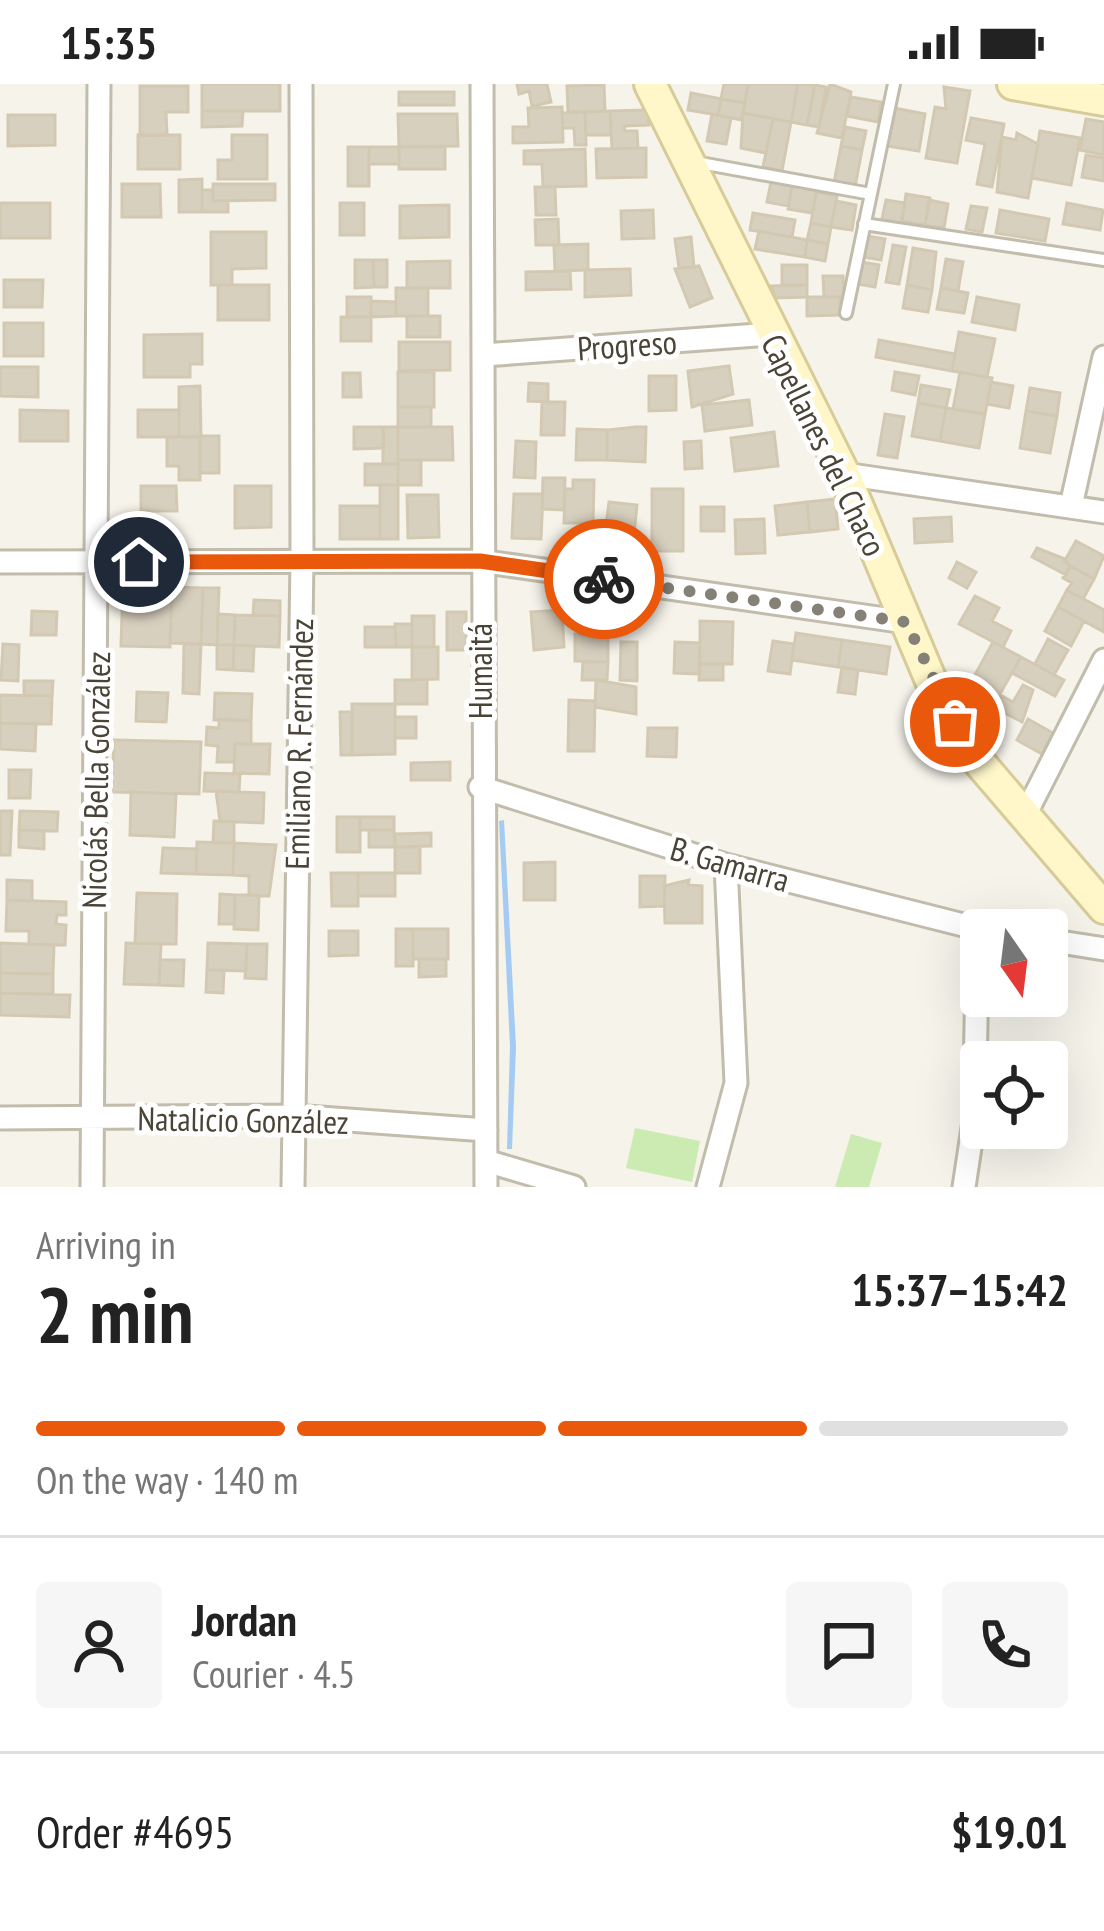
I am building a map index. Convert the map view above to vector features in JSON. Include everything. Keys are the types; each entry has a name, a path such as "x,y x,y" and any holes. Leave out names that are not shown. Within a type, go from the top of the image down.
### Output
{"street":[{"name":"Nicolás Bella González","path":"92,1187 99,84"},
{"name":"Emiliano R. Fernández","path":"293,1187 302,558 301,84"},
{"name":"Humaitá","path":"482,84 480,787 486,1187"},
{"name":"Capellanes del Chaco","path":"650,84 844,474 932,683 979,762 1104,908"},
{"path":"1013,84 1104,100"},
{"name":"Progreso","path":"484,355 771,334"},
{"path":"1070,506 1104,357"},
{"path":"844,474 1104,512"},
{"path":"0,562 480,561 906,622"},
{"path":"1025,815 1104,660"},
{"name":"B. Gamarra","path":"480,787 726,865 960,925"},
{"path":"708,1187 736,1083 726,865"},
{"path":"1068,943 1104,949"},
{"path":"964,1187 974,1121 977,1017"},
{"name":"Natalicio González","path":"0,1118 293,1116 486,1130"},
{"path":"485,1161 574,1187"}],"lane":[{"path":"846,313 894,84"},
{"path":"686,161 871,194"},
{"path":"864,224 1104,260"}],"green space":[{"path":"635,1128 700,1141 692,1182 626,1168"},
{"path":"851,1134 882,1143 869,1187 835,1187"}],"water":[{"path":"504,820 516,1047 512,1149 507,1149 510,1046 499,821"}],"building":[{"path":"202,84 280,84 280,111 202,111"},
{"path":"517,84 547,84 551,102 532,106 529,91 519,94"},
{"path":"724,84 748,84 745,103 721,99"},
{"path":"748,84 798,84 791,122 743,113"},
{"path":"798,84 815,85 807,125 791,122"},
{"path":"830,84 851,92 842,138 817,133"},
{"path":"604,85 605,111 568,112 567,86"},
{"path":"815,85 826,87 819,127 807,125"},
{"path":"140,86 188,86 188,112 166,112 167,135 140,136"},
{"path":"944,87 970,91 957,163 926,158 935,107 946,109"},
{"path":"399,92 454,92 454,105 399,105"},
{"path":"691,93 721,99 718,115 688,110"},
{"path":"851,97 881,102 878,122 847,116"},
{"path":"721,99 745,103 741,120 718,115"},
{"path":"562,107 563,142 513,143 513,127 529,127 528,108"},
{"path":"894,108 925,114 919,151 887,146"},
{"path":"648,110 649,125 624,126 625,131 637,131 638,148 612,149 610,111"},
{"path":"202,111 243,111 242,126 202,127"},
{"path":"610,111 611,135 586,135 585,112"},
{"path":"585,112 586,145 575,145 574,128 563,128 562,113"},
{"path":"743,113 773,119 766,153 741,148"},
{"path":"398,114 457,114 458,146 399,147"},
{"path":"712,114 731,118 726,144 707,141"},
{"path":"8,115 55,115 55,145 8,146"},
{"path":"971,118 1004,124 992,187 977,184 985,144 966,140"},
{"path":"773,119 791,122 782,171 763,167"},
{"path":"1086,119 1104,122 1104,155 1080,150"},
{"path":"845,127 866,131 862,150 841,146"},
{"path":"1040,131 1080,138 1071,185 1032,178"},
{"path":"1017,133 1038,144 1028,198 997,192 1002,137 1016,140"},
{"path":"138,135 180,135 180,169 138,169"},
{"path":"232,135 267,135 267,179 218,179 218,160 232,160"},
{"path":"841,146 862,150 855,187 834,183"},
{"path":"348,147 369,147 369,186 348,186"},
{"path":"369,147 399,147 399,164 369,164"},
{"path":"399,147 445,147 445,169 399,169"},
{"path":"646,148 646,177 597,178 596,149"},
{"path":"585,149 586,186 543,187 542,164 524,164 524,151"},
{"path":"1086,155 1104,158 1104,181 1082,177"},
{"path":"202,179 202,212 179,212 179,180"},
{"path":"771,182 792,186 789,206 767,202"},
{"path":"122,184 160,184 161,217 122,217"},
{"path":"213,184 275,184 275,200 213,201"},
{"path":"792,186 817,190 812,213 788,209"},
{"path":"535,187 555,187 556,215 536,215"},
{"path":"202,190 213,190 213,201 228,201 228,212 202,212"},
{"path":"816,192 837,196 831,227 811,223"},
{"path":"906,194 930,198 925,225 902,221"},
{"path":"886,200 905,203 901,223 882,219"},
{"path":"929,200 948,204 944,228 925,225"},
{"path":"836,201 856,205 852,230 831,227"},
{"path":"0,203 50,203 50,238 0,238"},
{"path":"340,203 364,203 364,235 340,235"},
{"path":"1067,203 1103,210 1100,230 1063,224"},
{"path":"449,205 449,237 400,238 400,206"},
{"path":"971,206 987,208 982,232 966,229"},
{"path":"653,210 654,238 622,239 621,211"},
{"path":"1000,210 1049,219 1045,241 996,233"},
{"path":"753,213 795,220 792,237 750,230"},
{"path":"558,219 559,245 536,245 535,220"},
{"path":"811,223 831,227 828,244 807,240"},
{"path":"759,231 807,240 805,257 755,249"},
{"path":"211,232 266,232 266,268 232,269 232,285 211,285"},
{"path":"867,236 885,239 881,260 863,257"},
{"path":"691,237 694,267 679,268 675,239"},
{"path":"807,240 828,244 825,261 805,257"},
{"path":"588,244 588,270 555,271 554,245"},
{"path":"893,245 906,247 899,284 886,282"},
{"path":"913,248 936,252 932,290 907,285"},
{"path":"946,259 963,262 958,291 941,288"},
{"path":"355,260 373,260 374,287 355,288"},
{"path":"373,260 387,260 387,287 374,287"},
{"path":"450,261 450,288 407,288 407,262"},
{"path":"862,262 879,265 875,287 858,284"},
{"path":"782,265 807,265 807,285 782,285"},
{"path":"699,266 712,298 690,307 675,269"},
{"path":"630,269 631,295 585,297 585,270"},
{"path":"570,271 571,289 526,290 526,272"},
{"path":"823,276 843,276 844,297 824,297"},
{"path":"4,280 43,280 42,307 4,307"},
{"path":"218,285 269,285 269,320 218,320"},
{"path":"807,285 807,297 775,298 771,286"},
{"path":"907,285 932,290 928,312 903,308"},
{"path":"396,288 428,288 428,316 396,316"},
{"path":"941,288 968,293 964,313 937,309"},
{"path":"347,297 371,297 371,317 347,317"},
{"path":"807,297 840,297 840,315 807,316"},
{"path":"977,297 1019,305 1015,330 972,322"},
{"path":"371,301 396,302 396,316 371,317"},
{"path":"407,316 440,316 440,337 407,337"},
{"path":"341,317 371,317 371,341 341,341"},
{"path":"4,323 43,323 43,356 4,356"},
{"path":"959,332 995,339 987,377 952,371"},
{"path":"202,334 202,364 190,364 190,377 144,377 144,335"},
{"path":"879,340 955,354 952,371 876,357"},
{"path":"399,342 450,342 450,370 399,371"},
{"path":"729,366 733,394 692,407 688,371"},
{"path":"0,367 38,367 38,397 0,396"},
{"path":"398,372 434,372 434,407 398,407"},
{"path":"895,372 919,376 915,395 892,390"},
{"path":"960,372 992,378 985,414 953,409"},
{"path":"343,373 360,373 361,397 343,397"},
{"path":"649,376 676,376 676,410 649,411"},
{"path":"991,382 1013,386 1009,408 987,404"},
{"path":"529,383 548,384 548,402 528,401"},
{"path":"921,385 950,390 946,408 918,403"},
{"path":"200,386 201,437 179,437 179,387"},
{"path":"1030,388 1060,393 1057,416 1026,411"},
{"path":"749,400 752,425 705,431 702,405"},
{"path":"542,402 565,402 564,435 541,435"},
{"path":"918,403 946,408 940,441 912,436"},
{"path":"398,407 431,407 431,427 398,427"},
{"path":"946,408 985,414 979,448 940,441"},
{"path":"20,410 68,411 68,441 20,441"},
{"path":"138,410 179,410 179,437 138,437"},
{"path":"1026,411 1057,416 1050,453 1020,448"},
{"path":"885,414 904,417 897,458 878,455"},
{"path":"354,427 383,427 384,448 354,449"},
{"path":"383,427 398,427 398,464 383,464"},
{"path":"398,427 452,427 453,460 398,460"},
{"path":"646,427 645,462 607,460 607,430"},
{"path":"577,429 607,430 607,460 576,460"},
{"path":"774,432 778,466 735,471 731,438"},
{"path":"200,436 200,480 179,480 179,466 167,466 167,437"},
{"path":"200,436 219,436 219,473 200,473"},
{"path":"516,441 536,442 535,478 514,477"},
{"path":"701,441 702,468 685,469 684,442"},
{"path":"398,460 421,460 421,485 398,485"},
{"path":"365,464 398,464 398,485 365,485"},
{"path":"543,478 565,478 564,510 542,509"},
{"path":"573,480 594,480 593,523 564,523 565,489 573,489"},
{"path":"380,485 398,485 398,539 380,539"},
{"path":"141,486 176,486 177,511 141,511"},
{"path":"235,486 271,486 271,527 235,528"},
{"path":"652,489 683,489 683,551 652,551"},
{"path":"514,494 543,494 541,539 512,538"},
{"path":"407,495 438,495 439,537 408,538"},
{"path":"835,499 838,529 810,532 807,502"},
{"path":"609,502 637,505 632,554 603,550"},
{"path":"807,502 810,532 778,535 775,506"},
{"path":"340,506 380,506 380,539 340,539"},
{"path":"701,507 724,507 724,531 701,531"},
{"path":"951,517 952,541 915,543 914,519"},
{"path":"764,519 765,553 736,554 735,520"},
{"path":"1076,541 1104,556 1094,579 1064,562"},
{"path":"1037,548 1065,559 1070,566 1066,575 1032,557"},
{"path":"957,562 976,572 967,588 949,578"},
{"path":"1070,566 1094,579 1083,599 1067,590 1072,583 1063,578"},
{"path":"123,585 172,587 170,647 121,646"},
{"path":"172,587 203,588 201,644 170,643"},
{"path":"203,588 219,588 217,645 201,644"},
{"path":"1067,590 1104,610 1104,632 1058,607"},
{"path":"975,596 999,608 992,621 1011,631 1003,647 959,624"},
{"path":"254,600 280,601 280,616 253,615"},
{"path":"1058,607 1084,621 1071,646 1045,631"},
{"path":"562,610 564,647 534,650 531,612"},
{"path":"32,611 57,612 56,635 31,635"},
{"path":"447,612 466,612 466,650 447,650"},
{"path":"218,614 235,615 234,645 217,645"},
{"path":"235,615 280,616 279,647 234,645"},
{"path":"412,616 434,616 434,647 412,647"},
{"path":"700,621 733,622 732,664 700,664"},
{"path":"395,624 412,624 412,647 396,647"},
{"path":"365,627 395,627 396,647 365,647"},
{"path":"796,633 842,640 838,667 792,660"},
{"path":"575,634 608,635 608,662 575,661"},
{"path":"1048,639 1068,650 1054,675 1035,664"},
{"path":"842,640 890,647 886,674 838,667"},
{"path":"773,641 794,644 790,674 768,671"},
{"path":"621,642 637,642 637,681 620,680"},
{"path":"675,642 700,643 699,674 674,673"},
{"path":"993,642 1021,657 997,699 970,684"},
{"path":"3,644 19,645 18,681 1,680"},
{"path":"184,644 201,644 199,694 183,693"},
{"path":"217,645 234,645 233,670 217,669"},
{"path":"234,645 254,646 253,671 233,670"},
{"path":"412,647 438,647 438,679 412,680"},
{"path":"1021,657 1064,680 1055,696 1012,673"},
{"path":"583,662 608,662 607,680 582,680"},
{"path":"700,664 723,664 723,680 699,680"},
{"path":"842,667 858,670 855,694 838,692"},
{"path":"427,679 427,704 395,704 395,680"},
{"path":"596,680 636,687 636,714 595,707"},
{"path":"24,681 53,681 52,696 24,695"},
{"path":"1023,685 1033,690 1022,722 995,708 1002,696 1013,702"},
{"path":"137,692 168,693 166,722 136,721"},
{"path":"215,693 252,694 251,721 214,720"},
{"path":"0,695 52,696 51,724 0,723"},
{"path":"569,700 595,701 594,751 568,751"},
{"path":"352,704 395,704 395,754 352,755"},
{"path":"340,712 352,712 352,755 341,755"},
{"path":"395,717 416,717 416,738 395,738"},
{"path":"219,719 251,721 251,744 235,744 234,762 217,762 218,746 206,745 207,727 219,728"},
{"path":"1028,719 1053,733 1042,754 1017,740"},
{"path":"0,723 36,724 35,751 0,749"},
{"path":"648,728 677,728 676,757 647,756"},
{"path":"114,740 201,742 199,794 112,792"},
{"path":"235,744 270,744 269,774 234,773"},
{"path":"450,762 450,780 411,780 411,763"},
{"path":"9,770 31,770 30,798 9,798"},
{"path":"205,773 240,774 239,792 204,791"},
{"path":"216,791 264,793 263,823 220,821"},
{"path":"131,792 176,794 174,837 130,835"},
{"path":"0,811 12,811 10,855 0,855"},
{"path":"20,811 58,812 57,831 19,830"},
{"path":"337,817 360,817 360,852 337,852"},
{"path":"360,817 394,817 394,830 360,830"},
{"path":"214,821 234,822 234,843 213,843"},
{"path":"19,830 44,831 44,849 19,847"},
{"path":"369,830 394,830 395,847 369,847"},
{"path":"431,833 431,846 395,847 395,834"},
{"path":"197,842 234,843 233,875 196,874"},
{"path":"234,843 276,845 269,896 249,895 249,876 233,875"},
{"path":"395,847 420,847 420,873 395,873"},
{"path":"163,848 197,849 196,874 161,873"},
{"path":"555,862 555,900 524,900 524,863"},
{"path":"331,873 358,873 358,906 332,906"},
{"path":"358,873 395,873 395,896 358,896"},
{"path":"640,876 665,876 664,906 640,907"},
{"path":"7,880 32,881 32,901 7,900"},
{"path":"689,880 688,885 702,886 702,923 665,923 664,886"},
{"path":"137,893 177,894 176,944 135,943"},
{"path":"220,894 235,895 234,924 219,924"},
{"path":"235,895 259,895 258,930 234,929"},
{"path":"7,900 66,902 66,915 57,915 56,924 66,925 65,945 29,944 29,931 6,931"},
{"path":"396,929 413,929 413,966 396,966"},
{"path":"413,929 448,929 448,959 413,959"},
{"path":"329,931 358,931 358,955 329,956"},
{"path":"0,943 54,945 53,974 0,973"},
{"path":"126,943 161,944 159,985 124,984"},
{"path":"208,943 247,944 246,971 207,970"},
{"path":"247,944 267,944 266,979 245,978"},
{"path":"419,959 446,959 446,976 419,977"},
{"path":"160,960 184,960 183,986 159,985"},
{"path":"207,970 224,970 223,993 206,992"},
{"path":"0,973 53,974 53,994 0,993"},
{"path":"0,993 70,995 69,1017 0,1015"}],"way so far":[{"path":"604,579 906,622 955,722"}],"route":[{"path":"139,562 480,561 604,579"}]}
